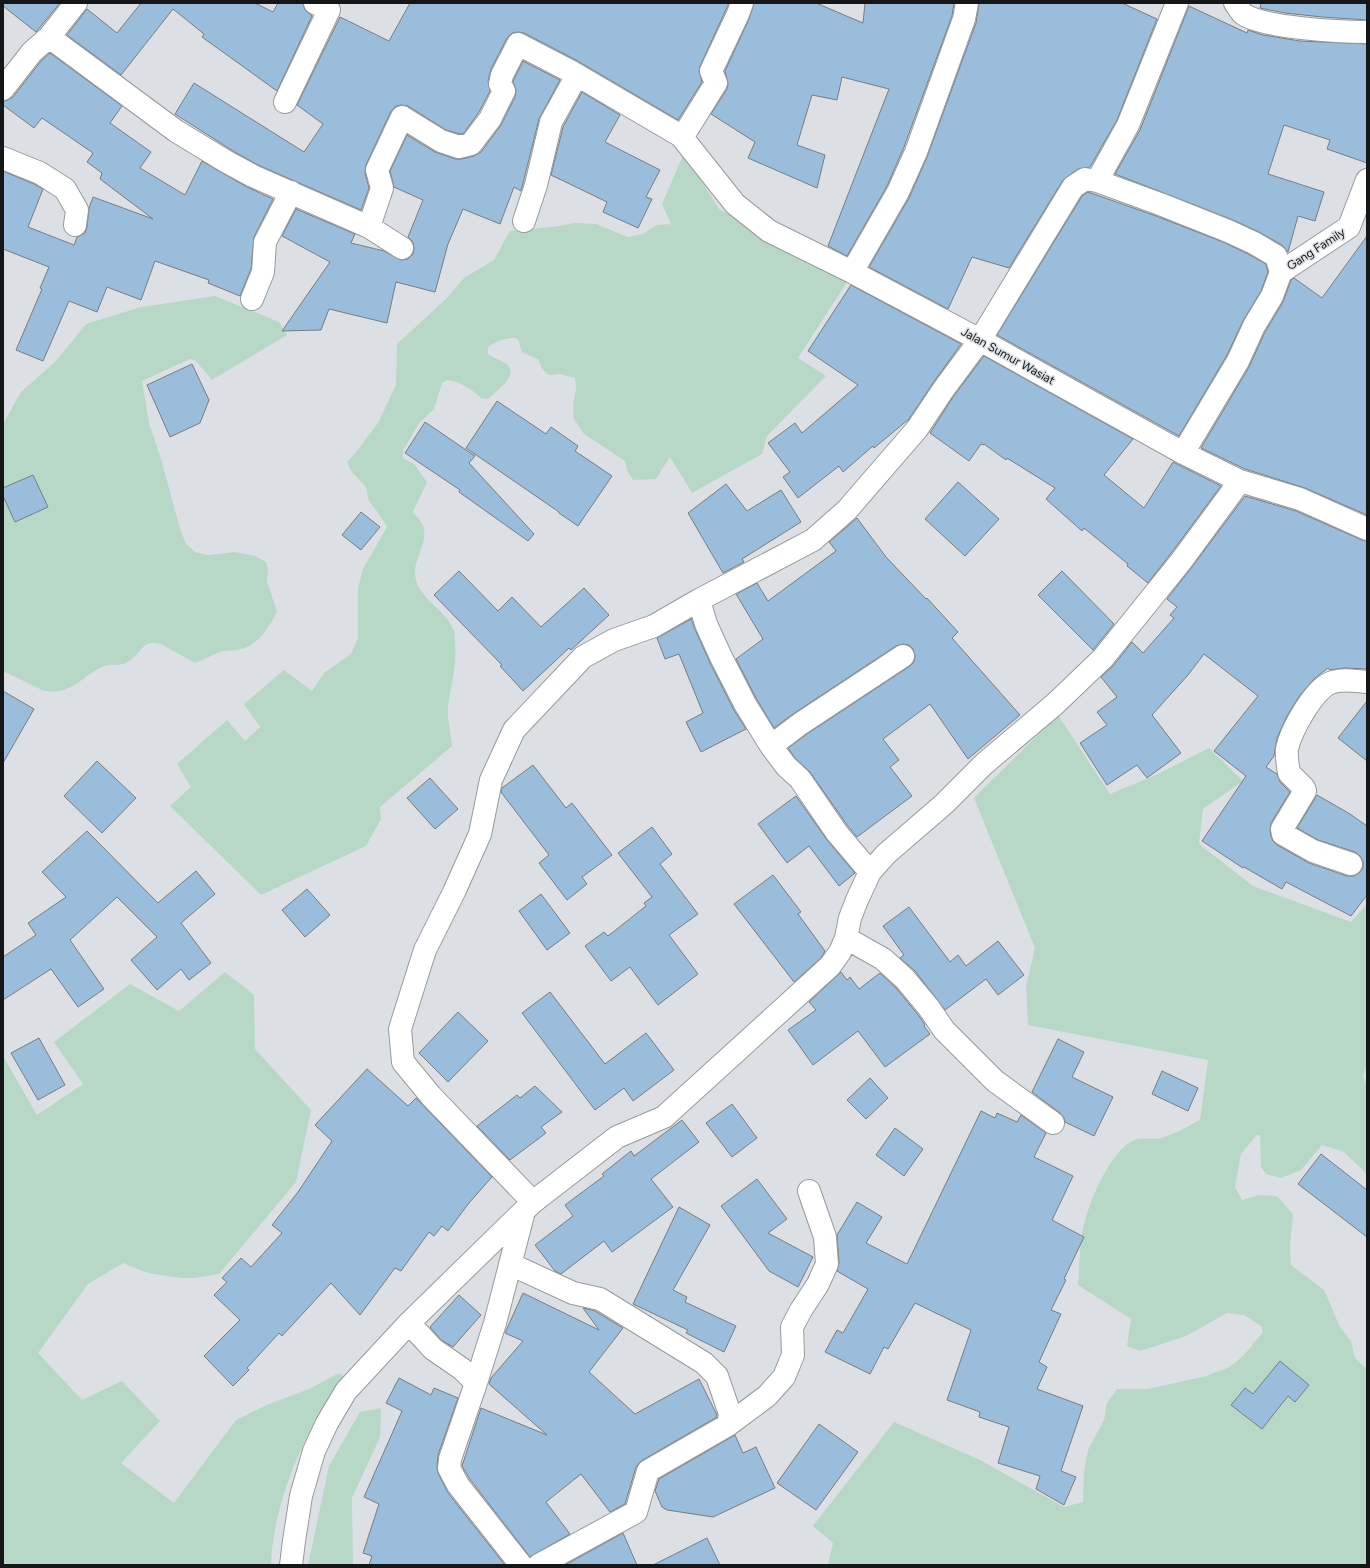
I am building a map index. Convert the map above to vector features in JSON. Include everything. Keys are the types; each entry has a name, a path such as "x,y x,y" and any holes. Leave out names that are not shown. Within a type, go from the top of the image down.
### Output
{"street":[{"path":"3,89 32,52 49,38 76,3"},
{"path":"285,102 329,10 315,3"},
{"path":"369,227 382,188 377,170 402,116 441,141 459,147 471,144 490,119 504,91 500,84 502,75 518,44 577,75 681,136 685,133 716,83 711,71 742,3"},
{"path":"852,272 898,192 916,152 964,20 967,3"},
{"path":"1097,181 1128,125 1177,3"},
{"path":"1235,3 1243,14 1263,22 1338,32 1367,32"},
{"path":"49,38 176,131 246,172 369,227 402,248"},
{"path":"524,221 536,185 551,122 577,75"},
{"name":"Jalan Sumur Wasiat","path":"681,136 735,204 769,231 852,272 980,340 1182,453 1240,481 1300,499 1367,529"},
{"path":"3,158 40,173 65,189 77,210 75,225"},
{"path":"529,1207 403,1062 400,1029 425,950 454,892 480,834 491,780 514,730 583,657 614,640 654,626 699,600 813,540 847,510 918,429 943,390 980,340 1073,187 1085,179 1097,181 1228,231 1254,243 1276,256 1281,272 1272,296 1254,326 1238,361 1182,453"},
{"name":"Gang Family","path":"1281,272 1349,227 1367,180"},
{"path":"252,299 263,272 266,242 291,192"},
{"path":"291,1565 301,1496 314,1451 327,1423 346,1391 409,1323 529,1207 617,1137 664,1117 830,966 840,952 846,938 850,918 870,872 886,854 944,804 984,764 1055,704 1103,658 1182,560 1240,481"},
{"path":"699,600 706,624 721,657 745,704 771,746 786,766 800,779 838,833 870,872"},
{"path":"771,746 800,724 903,656"},
{"path":"1351,864 1313,851 1283,834 1282,829 1305,791 1304,788 1289,773 1287,751 1290,736 1300,717 1314,697 1329,683 1344,679 1367,682"},
{"path":"846,938 883,959 905,979 929,1008 944,1030 995,1081 1053,1123"},
{"path":"539,1565 636,1512 648,1471 728,1425 767,1396 784,1377 793,1355 792,1328 801,1310 818,1284 827,1264 825,1237 810,1192"},
{"path":"521,1565 458,1485 449,1468 450,1459 495,1324 510,1264 529,1207"},
{"path":"510,1264 573,1293 600,1299 704,1363 717,1376 730,1414 728,1425"},
{"path":"409,1323 433,1349 462,1369 476,1383"}],"green space":[{"path":"684,153 719,209 847,282 798,358 826,376 767,436 762,454 692,493 670,457 656,479 633,480 627,470 625,461 584,434 574,419 573,404 576,390 575,378 560,374 549,375 542,369 539,360 522,352 518,339 511,338 503,340 488,347 488,354 505,363 511,372 506,382 488,399 481,398 474,391 458,383 448,380 442,383 434,409 419,423 403,451 403,458 414,464 427,482 413,512 424,528 423,541 415,568 417,584 426,597 445,616 455,634 455,659 448,706 452,746 380,807 381,819 366,846 261,895 170,806 191,787 177,764 227,720 245,741 260,727 244,704 284,670 312,691 324,673 351,654 358,638 358,588 363,569 387,527 369,501 366,487 351,471 347,462 378,423 396,385 397,344 446,299 464,278 494,260 510,231 560,226 574,223 596,224 628,237 643,234 657,225 671,224 662,204"},
{"path":"215,296 279,322 287,335 212,380 195,360 190,359 142,381 149,423 161,459 181,532 186,544 195,552 202,554 208,555 235,552 255,556 266,562 268,568 267,581 277,612 274,618 263,634 248,647 220,652 195,663 161,644 150,643 142,648 128,662 104,666 68,688 60,691 52,692 42,690 3,671 3,424 21,392 55,362 86,324 141,307"},
{"path":"1058,715 1110,794 1156,775 1209,748 1243,781 1203,809 1199,844 1253,886 1351,922 1366,905 1367,906 1367,1062 1363,1077 1367,1086 1367,1176 1364,1171 1344,1152 1322,1145 1301,1170 1281,1178 1266,1174 1261,1167 1260,1135 1257,1135 1241,1154 1235,1187 1242,1200 1259,1195 1277,1196 1293,1214 1290,1246 1291,1265 1324,1290 1340,1327 1351,1341 1355,1358 1367,1369 1367,1565 828,1565 833,1543 813,1526 894,1422 980,1460 1064,1507 1083,1502 1084,1471 1088,1450 1104,1420 1107,1403 1117,1389 1148,1389 1207,1376 1227,1368 1238,1361 1263,1332 1261,1326 1244,1315 1227,1313 1186,1336 1140,1351 1127,1346 1131,1319 1078,1285 1083,1228 1095,1192 1108,1166 1125,1146 1134,1140 1158,1139 1166,1137 1200,1120 1208,1060 1028,1025 1026,986 1035,948 974,798"},
{"path":"225,972 254,995 255,1049 311,1110 296,1182 219,1274 195,1278 181,1278 148,1273 123,1263 88,1284 38,1353 82,1400 122,1381 160,1421 121,1463 174,1503 236,1420 269,1404 309,1389 339,1373 346,1378 315,1423 291,1473 279,1510 272,1548 271,1565 3,1565 3,1056 37,1115 83,1084 54,1042 130,984 179,1011"},
{"path":"381,1408 380,1437 352,1498 353,1565 308,1565 329,1466 360,1412"}],"building":[{"path":"3,3 60,3 36,32 3,6"},
{"path":"141,3 255,3 273,12 278,3 303,3 305,10 312,16 277,91 202,37 204,34 173,9 121,75 67,35 87,9 117,33"},
{"path":"410,3 729,3 700,66 699,71 702,82 678,120 576,60 524,33 512,33 507,38 491,69 488,81 490,91 479,112 464,133 460,134 446,130 408,106 396,106 391,111 366,165 365,173 369,188 361,210 258,165 175,114 194,83 304,152 323,124 297,105 340,17 389,41"},
{"path":"754,3 816,3 863,23 865,3 954,3 952,16 904,147 887,186 847,256 828,246 889,89 842,77 837,100 812,95 797,145 825,155 817,188 748,158 755,142 711,114 727,89 728,84 725,71 749,19"},
{"path":"979,3 1122,3 1157,19 1117,120 1090,167 1078,169 1063,180 1009,268 972,257 948,309 869,267 909,198 927,157 976,23"},
{"path":"1261,3 1367,3 1367,20 1285,13 1260,8"},
{"path":"1189,6 1247,33 1248,30 1263,35 1300,41 1367,44 1367,163 1327,149 1330,140 1284,125 1268,174 1324,192 1315,221 1298,216 1288,252 1282,245 1233,220 1115,174 1140,130"},
{"path":"50,53 122,106 110,123 151,152 140,168 185,195 202,161 247,187 273,199 254,237 251,269 240,296 208,283 209,280 155,261 141,300 107,287 97,312 69,301 43,361 16,350 42,289 40,288 49,267 3,249 3,171 43,189 28,227 74,245 77,237 85,233 89,208 93,197 153,219 100,179 102,173 87,162 93,153 42,118 34,128 3,105 4,101 13,97 41,61"},
{"path":"523,61 560,80 539,119 521,191 514,187 500,224 463,209 448,244 435,292 396,282 387,323 329,309 321,330 282,331 330,262 282,236 296,209 355,234 351,243 384,251 401,260 408,259 413,254 414,248 413,242 408,237 423,200 394,187 390,171 407,135 435,152 455,159 474,156 481,152 501,125 515,97 516,90 513,82"},
{"path":"582,92 620,115 605,142 660,170 646,197 652,199 638,228 603,212 607,202 551,175 563,127"},
{"path":"1088,192 1223,242 1266,264 1268,272 1261,291 1243,321 1227,355 1179,436 997,335 1082,196"},
{"path":"1367,236 1367,515 1305,488 1245,469 1201,448 1249,367 1265,332 1283,302 1291,280 1294,278 1322,298"},
{"path":"851,285 961,344 909,419 874,448 873,446 843,472 839,466 798,498 783,477 790,472 768,443 795,423 802,433 858,385 808,351"},
{"path":"984,356 1133,439 1104,475 1144,508 1173,462 1221,486 1148,583 1127,566 1128,564 1084,528 1082,531 1046,499 1055,488 1007,458 1006,460 984,444 981,444 969,461 930,433 953,397"},
{"path":"192,364 209,400 200,423 170,437 147,385"},
{"path":"497,401 546,434 551,427 578,446 575,451 612,476 578,526 466,448"},
{"path":"425,422 475,456 469,463 534,534 528,541 459,492 460,490 405,453"},
{"path":"33,475 48,507 15,522 3,496 3,488"},
{"path":"958,482 999,519 965,556 925,519"},
{"path":"726,484 747,511 781,490 801,522 742,559 744,562 723,573 688,513"},
{"path":"1245,496 1296,511 1367,541 1367,669 1344,668 1330,670 1328,668 1315,678 1300,695 1287,716 1277,738 1274,756 1266,767 1277,774 1280,782 1290,792 1271,823 1271,836 1277,845 1309,863 1347,876 1354,876 1363,868 1363,861 1360,856 1355,852 1318,840 1297,828 1317,795 1350,814 1367,826 1367,895 1351,916 1286,882 1282,889 1244,867 1243,868 1202,841 1246,776 1214,751 1258,696 1204,654 1188,675 1152,715 1181,753 1147,778 1137,765 1107,785 1080,743 1107,725 1097,712 1117,697 1101,677 1113,666 1132,642 1143,653 1174,618 1170,615 1177,607 1167,599"},
{"path":"361,512 380,527 361,550 342,535"},
{"path":"857,518 886,557 958,632 952,638 1020,715 968,759 930,704 883,739 899,760 890,767 912,796 857,837 810,772 795,758 788,748 910,666 914,662 915,656 913,649 909,645 903,644 896,646 774,728 756,698 736,659 763,639 736,594 757,583 768,601 836,551 829,542"},
{"path":"459,571 498,611 512,597 541,627 584,588 609,615 571,650 569,648 523,691 500,666 502,665 434,595"},
{"path":"1062,571 1114,624 1093,650 1038,595"},
{"path":"691,619 710,663 734,710 746,729 701,752 686,722 703,713 679,654 665,659 657,638"},
{"path":"3,691 34,709 3,763"},
{"path":"1367,701 1367,761 1338,738"},
{"path":"97,761 136,798 102,833 64,796"},
{"path":"533,765 566,808 572,803 612,855 582,877 587,884 567,900 539,863 549,855 501,792 502,788"},
{"path":"430,778 458,809 435,829 407,798"},
{"path":"796,796 827,840 855,873 839,886 809,846 787,863 758,824"},
{"path":"652,827 672,854 660,864 698,914 669,935 698,974 658,1005 630,967 611,981 585,946 604,932 608,936 646,906 644,903 652,897 618,853"},
{"path":"87,831 158,903 196,871 215,894 181,923 211,963 189,980 181,969 157,990 131,960 157,937 117,897 70,940 104,989 78,1007 51,969 3,1000 3,957 36,935 28,923 66,897 42,872"},
{"path":"773,875 801,912 798,914 825,951 821,958 794,982 734,904"},
{"path":"307,889 330,915 305,937 282,910"},
{"path":"541,894 570,933 547,950 519,911"},
{"path":"909,907 950,962 958,955 966,966 998,941 1024,975 998,995 986,979 945,1010 915,971 900,958 904,955 883,926"},
{"path":"841,972 847,980 850,977 859,989 880,973 896,988 919,1016 930,1034 885,1067 858,1031 813,1065 788,1030 816,1010 809,1002"},
{"path":"550,992 605,1064 646,1033 674,1070 633,1101 624,1088 595,1110 522,1013"},
{"path":"458,1012 488,1041 448,1082 419,1053"},
{"path":"39,1038 65,1085 38,1100 11,1053"},
{"path":"1058,1039 1084,1052 1072,1077 1113,1097 1094,1136 1065,1122 1060,1113 1032,1092"},
{"path":"367,1069 408,1106 416,1098 492,1177 469,1203 448,1231 442,1226 434,1236 429,1232 401,1271 395,1268 360,1315 331,1283 282,1336 279,1333 247,1368 249,1370 233,1386 204,1356 240,1320 214,1295 227,1282 222,1278 241,1258 251,1267 282,1233 272,1225 298,1192 332,1141 315,1125"},
{"path":"1162,1071 1198,1088 1188,1111 1152,1094"},
{"path":"870,1078 888,1098 866,1119 847,1100"},
{"path":"535,1086 562,1112 541,1127 546,1133 510,1160 477,1126 517,1095 520,1098"},
{"path":"732,1104 757,1138 732,1157 706,1123"},
{"path":"981,1111 995,1118 997,1113 1017,1122 1021,1115 1046,1133 1034,1157 1073,1176 1052,1220 1084,1237 1064,1279 1066,1280 1051,1310 1061,1314 1039,1362 1047,1367 1037,1389 1083,1406 1061,1471 1076,1477 1064,1505 1036,1489 1040,1476 998,1463 1009,1427 979,1417 980,1412 947,1400 971,1330 915,1303 888,1349 884,1347 870,1374 825,1352 837,1330 843,1333 868,1289 837,1271 839,1263 837,1235 857,1202 882,1217 866,1243 907,1264"},
{"path":"682,1120 699,1142 651,1179 673,1207 612,1252 604,1241 561,1274 555,1271 535,1245 573,1216 565,1205 604,1176 602,1174 631,1151 634,1156"},
{"path":"895,1128 923,1149 904,1176 876,1155"},
{"path":"1321,1154 1367,1190 1367,1237 1298,1184"},
{"path":"757,1179 787,1219 768,1233 813,1257 798,1287 769,1271 721,1206"},
{"path":"679,1207 710,1225 673,1290 687,1297 685,1302 736,1326 724,1352 686,1333 688,1330 633,1304"},
{"path":"523,1293 599,1330 583,1308 595,1311 623,1328 589,1372 635,1414 699,1379 717,1415 717,1417 641,1461 636,1467 625,1504 610,1512 581,1474 546,1502 570,1534 530,1557 469,1478 462,1466 481,1408 547,1435 489,1384 491,1378 523,1341 505,1333"},
{"path":"459,1295 481,1315 453,1347 441,1340 430,1327"},
{"path":"1280,1361 1309,1385 1295,1402 1288,1396 1262,1429 1231,1405 1245,1388 1253,1394"},
{"path":"399,1378 431,1395 434,1388 458,1398 438,1455 438,1473 448,1493 505,1565 369,1565 372,1556 363,1553 379,1504 364,1497 402,1411 386,1403"},
{"path":"819,1424 858,1452 816,1510 777,1483"},
{"path":"735,1435 743,1453 756,1447 775,1488 713,1517 667,1510 662,1507 655,1491 659,1479"},
{"path":"623,1533 637,1565 565,1565"},
{"path":"707,1538 720,1565 653,1565"}]}
